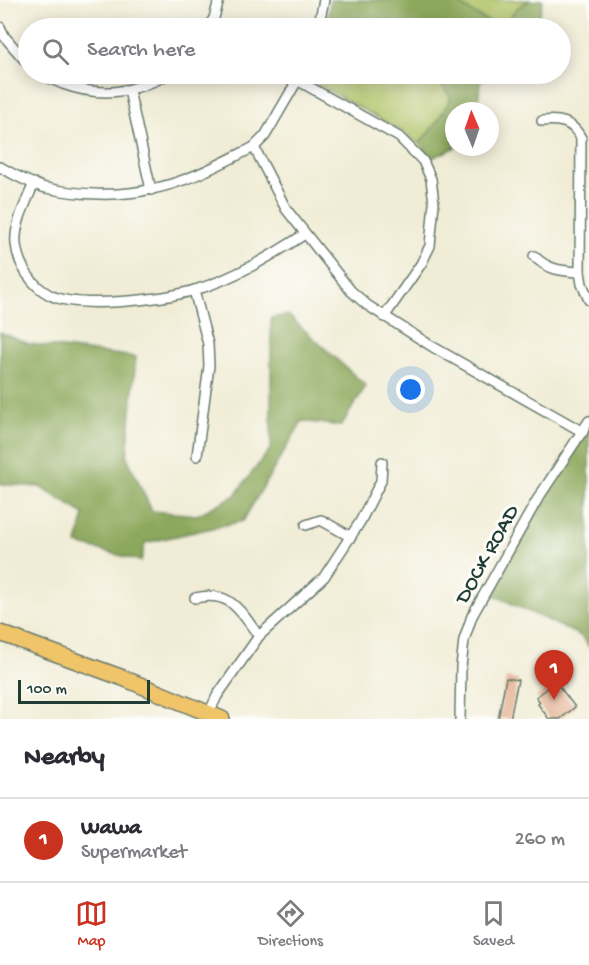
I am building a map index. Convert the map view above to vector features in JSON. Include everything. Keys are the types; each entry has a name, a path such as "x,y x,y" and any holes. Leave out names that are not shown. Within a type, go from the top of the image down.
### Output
{"main road":[{"path":"0,633 123,678 216,716"}],"street":[{"path":"214,18 219,0"},
{"path":"320,18 324,0"},
{"path":"0,27 4,36 18,52"},
{"path":"64,84 78,89 103,92 129,90 148,84"},
{"path":"0,167 45,187 69,192 112,194 151,190 181,181 254,147 265,136 295,84"},
{"path":"311,84 399,137 423,161 431,179 434,203 430,246 422,264 384,317"},
{"path":"129,90 151,190"},
{"path":"542,121 557,119 569,123 581,138 580,272 589,300"},
{"path":"254,147 286,209 351,291 384,317 583,432"},
{"path":"34,183 20,218 16,244 24,271 35,284 51,296 78,301 127,301 164,297 194,290 220,281 271,256 305,234"},
{"path":"534,256 553,270 580,272"},
{"path":"194,290 208,344 209,366 197,456"},
{"name":"DOCK ROAD","path":"460,719 464,640 472,616 537,500 589,421"},
{"path":"216,716 217,696 259,636 324,577 351,537 381,481 382,462"},
{"path":"306,525 321,520 351,537"},
{"path":"195,598 210,594 234,602 259,636"}],"green space":[{"path":"330,0 461,0 460,5 481,18 328,18"},
{"path":"461,0 529,0 517,8 510,18 481,18 460,5"},
{"path":"543,0 538,18 510,18 523,4"},
{"path":"317,84 441,84 451,98 449,102 445,102 445,109 438,121 419,144 405,133"},
{"path":"441,84 480,84 479,102 449,102 451,98"},
{"path":"445,109 445,152 430,159 419,144"},
{"path":"288,315 366,386 341,426 302,421 243,521 145,543 141,561 77,544 84,514 40,487 0,484 0,332 29,344 136,357 127,457 152,511 197,515 234,496 271,448 271,318"},
{"path":"589,414 589,647 581,636 487,592"}],"building":[{"path":"506,678 518,680 510,719 498,719"},
{"path":"556,682 575,707 560,719 549,719 538,704 540,702 536,697"}],"place":[{"name":"Wawa","path":"554,700"}]}
